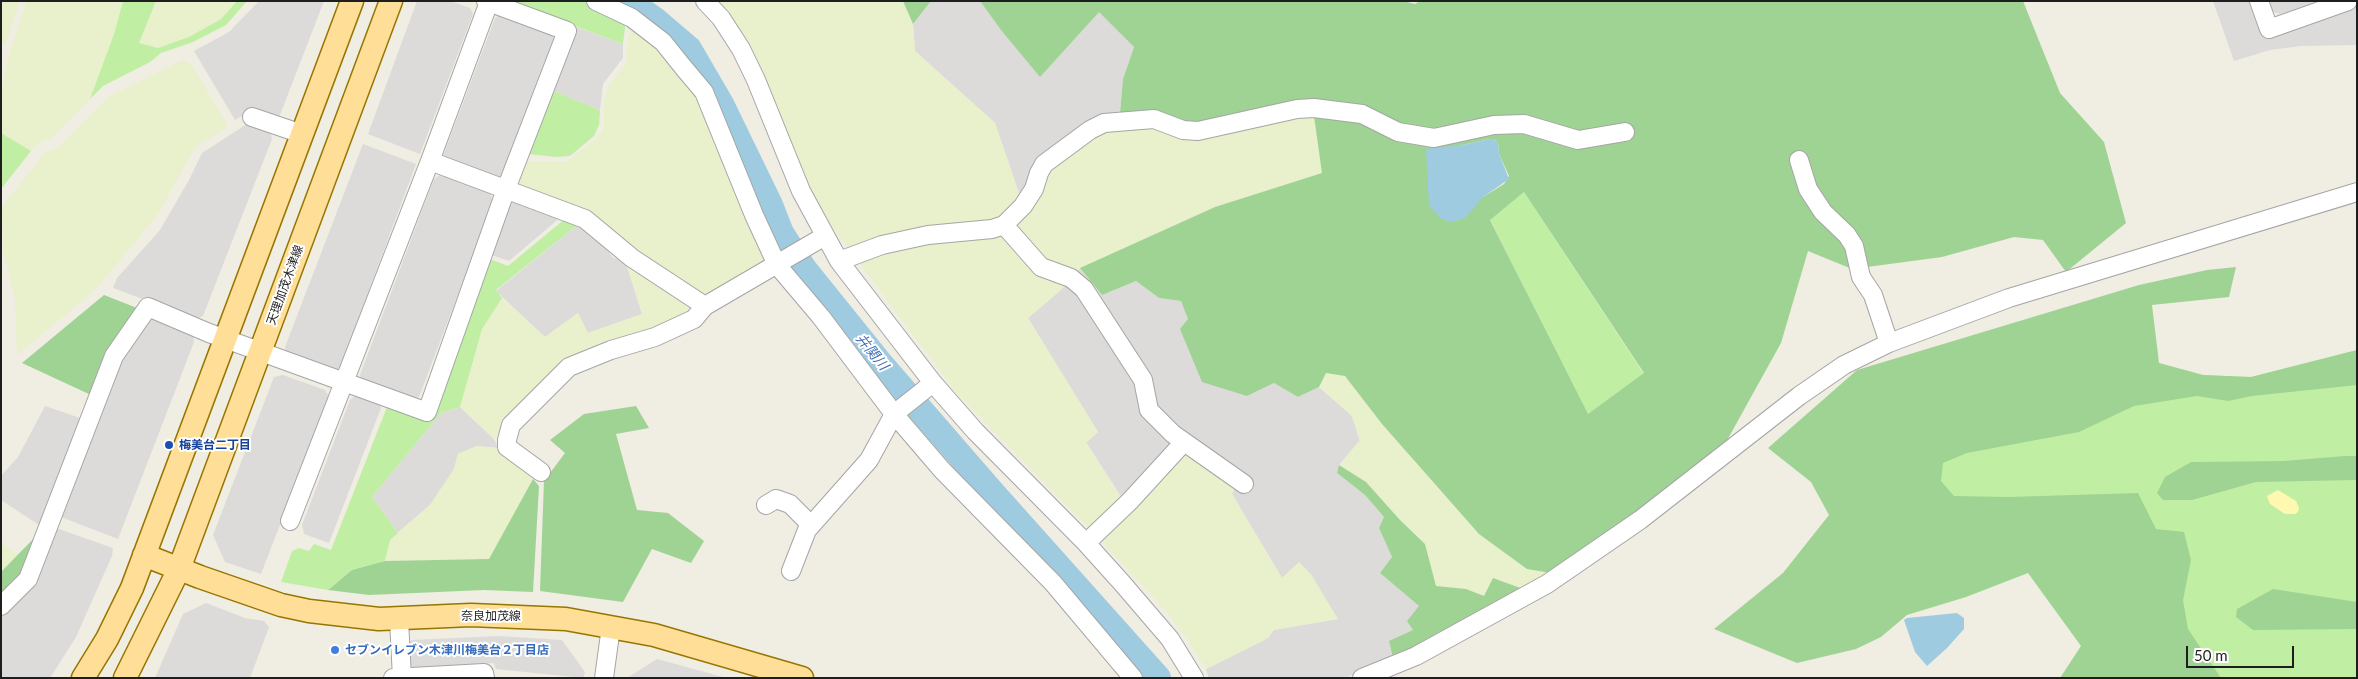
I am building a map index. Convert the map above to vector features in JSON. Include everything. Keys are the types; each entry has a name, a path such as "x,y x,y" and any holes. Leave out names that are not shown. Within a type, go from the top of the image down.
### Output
{"main road":[{"path":"83,678 120,615 352,1"},
{"name":"天理加茂木津線","path":"179,569 391,1"},
{"name":"奈良加茂線","path":"144,554 179,569 300,609 358,618 399,620 471,615 520,615 566,619 654,635 802,678"},
{"path":"125,678 179,569"}],"street":[{"path":"596,1 632,18 663,42 704,92 754,215 777,265 821,318 894,414 942,470 1054,583 1133,678"},
{"path":"705,1 721,18 741,49 756,80 819,240 839,261 933,383 974,431 1086,543 1165,633 1185,660 1194,678"},
{"path":"2259,1 2269,29 2348,1"},
{"path":"1,606 28,579 114,356 148,307 225,339 346,381 427,412 506,189 567,31 488,2 430,161 346,381 290,521"},
{"path":"839,261 882,245 928,235 992,229 1004,225 1023,206 1034,190 1038,173 1044,164 1090,130 1104,123 1154,119 1183,130 1198,131 1297,109 1314,108 1362,114 1398,132 1434,138 1494,125 1524,124 1578,140 1625,132"},
{"path":"252,117 302,134"},
{"path":"1799,160 1808,189 1823,212 1847,235 1854,246 1861,277 1873,295 1889,343"},
{"path":"430,161 585,219 632,258 705,306"},
{"path":"1362,678 1416,656 1547,584 1640,520 1799,396 1844,365 1889,343 2009,298 2357,192"},
{"path":"1004,225 1041,267 1071,278 1084,290 1143,380 1149,410 1184,442 1244,484"},
{"path":"541,472 507,447 511,424 569,367 610,350 655,337 694,319 705,306 819,240"},
{"path":"790,571 806,530 869,460 894,414 933,383"},
{"path":"1086,543 1130,501 1184,442"},
{"path":"766,505 776,499 790,504 811,525"},
{"path":"399,620 402,678"},
{"path":"604,678 611,628"},
{"path":"393,678 484,673 485,678"}],"shaded area":[{"path":"259,1 324,1 280,115 274,119 251,111 235,120 194,51 229,32"},
{"path":"417,1 450,1 470,8 473,14 420,154 368,134"},
{"path":"931,1 980,1 1001,30 1099,11 1134,47 1123,79 1120,113 1044,168 1025,211 995,123 915,51 913,24"},
{"path":"2213,1 2251,1 2264,34 2357,5 2357,45 2301,46 2270,50 2234,61"},
{"path":"2267,1 2325,1 2280,14 2270,11"},
{"path":"500,14 552,33 554,39 502,178 493,181 446,162 443,156 495,18"},
{"path":"574,26 623,44 623,58 603,84 600,110 551,90"},
{"path":"257,123 270,128 272,139 203,316 196,319 113,288 117,278 160,230 189,180 202,153 247,124"},
{"path":"363,144 416,164 340,368 332,371 286,352 285,347"},
{"path":"440,175 490,192 493,202 419,397 412,401 362,382 360,375 434,179"},
{"path":"515,201 562,216 509,261 489,254 507,205"},
{"path":"580,223 604,245 613,258 625,260 642,314 588,333 578,313 545,337 496,291"},
{"path":"1080,268 1102,295 1136,281 1159,298 1181,301 1188,319 1247,396 1274,383 1298,397 1319,387 1352,416 1360,441 1339,465 1337,473 1365,495 1384,517 1379,528 1392,557 1380,573 1419,606 1413,630 1393,657 1345,678 1209,678 1206,669 1268,638 1273,630 1338,619 1299,563 1282,578 1232,494 1129,509 1086,442 1098,432 1028,318 1061,290"},
{"path":"154,319 193,334 194,342 118,539 61,517 120,361 145,322"},
{"path":"283,375 325,390 329,397 261,574 225,562 213,535 274,377"},
{"path":"355,396 380,404 381,408 329,543 304,534 302,525 350,400"},
{"path":"45,406 83,419 42,527 1,500 1,476 18,457"},
{"path":"460,407 494,439 498,448 477,446 458,454 454,469 430,505 398,533 372,497 441,413"},
{"path":"56,528 113,548 112,556 76,637 50,678 1,678 1,616 35,583"},
{"path":"206,603 245,618 264,621 269,627 250,678 155,678 183,614"},
{"path":"498,636 562,640 585,672 583,678 496,669 494,663 414,668 408,664 407,644 412,640"},
{"path":"657,659 723,677 727,678 627,678"}],"green space":[{"path":"1,1 20,1 5,45 1,43"},
{"path":"27,1 123,1 114,34 90,99 52,137 39,143 31,151 1,133 1,91 10,52"},
{"path":"123,1 156,1 139,43 158,48 189,37 221,19 237,1 247,1 226,25 193,42 161,53 150,62 103,86 90,99 114,34"},
{"path":"156,1 237,1 221,19 189,37 158,48 139,44"},
{"path":"509,1 583,1 626,20 623,44"},
{"path":"719,1 903,1 913,24 915,51 995,123 1025,211 1044,168 1120,113 1156,110 1201,127 1312,101 1323,173 1215,207 1080,268 1061,290 1028,318 1098,432 1086,443 1128,509 1186,448 1237,485 1232,494 1282,578 1299,562 1311,574 1338,619 1274,630 1268,638 1206,669 1166,611 1090,529 956,392 831,225 812,193 758,60 748,40"},
{"path":"903,1 931,1 913,24"},
{"path":"980,1 1403,1 1415,4 1420,1 2023,1 2060,93 2104,142 2126,223 2066,272 2043,240 2014,237 1942,257 1852,269 1808,251 1781,343 1725,444 1626,521 1551,573 1527,569 1479,534 1382,424 1345,376 1326,373 1319,387 1298,397 1274,383 1247,396 1202,382 1180,329 1188,319 1181,301 1159,298 1136,281 1102,295 1080,268 1215,207 1322,173 1312,102 1201,127 1156,110 1120,113 1123,79 1134,47 1099,12 1040,77","holes":["1494,139 1498,143 1499,154 1509,176 1504,184 1483,197 1453,147","1524,192 1644,373 1588,414 1490,220"]},
{"path":"633,26 656,43 700,98 769,264 704,299 515,185 524,162 568,161 598,137 604,128 604,101 609,86 626,63 629,34"},
{"path":"182,60 191,64 228,126 195,147 158,214 99,285 17,355 15,299 3,249 2,207 45,153 59,147 110,96"},
{"path":"551,90 600,110 599,125 594,136 570,156 556,157 528,154"},
{"path":"1,133 31,151 1,189"},
{"path":"1524,192 1644,374 1587,415 1490,219"},
{"path":"566,218 580,223 496,290 502,298 482,329 460,407 441,413 372,497 398,533 390,540 385,561 352,570 328,590 281,582 292,551 299,548 309,551 314,544 331,550 387,407 424,420 487,258 508,266"},
{"path":"625,260 699,312 624,342 515,412 494,439 460,407 482,329 502,298 545,337 578,313 588,333 642,314"},
{"path":"2236,267 2229,297 2152,305 2159,363 2203,375 2251,377 2357,350 2357,385 2252,396 2228,401 2197,396 2134,406 2079,432 1967,453 1943,463 1941,481 1954,496 2009,497 2138,493 2156,529 2184,532 2191,560 2183,600 2188,629 2221,678 2060,678 2081,646 2028,573 1966,597 1907,615 1881,637 1856,649 1797,663 1714,629 1783,573 1829,515 1811,482 1768,448 1857,370 2139,285 2207,270"},
{"path":"104,295 137,308 91,395 22,363"},
{"path":"2357,350 2357,678 2191,678 1927,499 1916,436 2159,363 2203,375 2251,377"},
{"path":"1326,373 1345,376 1382,424 1479,534 1551,573 1523,589 1484,596 1466,589 1436,586 1425,544 1400,520 1366,482 1339,465 1360,440 1352,416 1319,387"},
{"path":"636,406 649,428 616,434 637,510 668,513 704,541 691,563 652,549 623,602 540,591 544,481 565,453 550,440 584,414"},
{"path":"477,446 498,448 519,462 533,479 489,559 385,561 390,539 430,505 454,469 458,454"},
{"path":"2357,456 2357,480 2256,482 2192,500 2163,500 2157,493 2165,477 2191,462 2284,461"},
{"path":"1339,465 1366,482 1400,520 1425,544 1436,586 1466,589 1484,596 1493,578 1523,589 1465,625 1393,657 1389,641 1413,630 1407,621 1419,606 1380,573 1392,557 1379,528 1384,517 1365,495 1337,473"},
{"path":"533,479 539,486 533,592 484,590 369,595 328,590 352,570 385,561 489,559"},
{"path":"40,532 26,569 1,596 1,572"},
{"path":"1,543 18,555 1,572"},
{"path":"2273,589 2357,602 2357,629 2253,630 2236,617 2237,609"}],"sand":[{"path":"2278,490 2296,501 2299,508 2298,512 2295,514 2285,514 2270,504 2267,496"}],"water":[{"path":"1494,139 1498,143 1499,154 1509,179 1483,197 1465,218 1451,222 1440,218 1429,205 1426,149 1462,145"},
{"path":"1957,613 1964,618 1964,629 1927,666 1915,652 1904,620 1907,618"}],"waterway":[{"name":"井関川","path":"628,1 655,20 689,49 721,104 770,205 781,233 804,269 879,362 990,490 1158,678"}],"place":[{"name":"梅美台二丁目","path":"169,445"},
{"name":"セブンイレブン木津川梅美台２丁目店","path":"335,650"}]}
